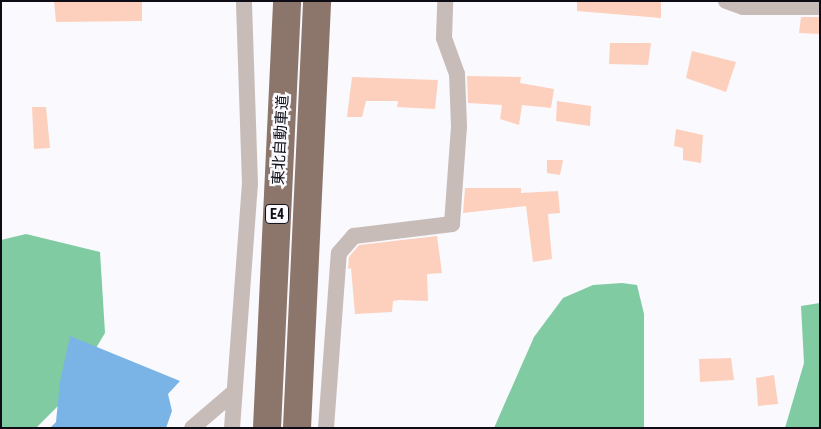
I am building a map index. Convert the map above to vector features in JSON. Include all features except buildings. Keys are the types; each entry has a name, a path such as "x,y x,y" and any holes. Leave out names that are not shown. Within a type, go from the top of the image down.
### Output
{"highway":[{"name":"東北自動車道","path":"267,428 287,1"},
{"name":"東北自動車道","path":"297,428 317,1"}],"street":[{"path":"232,428 250,184 244,1"},
{"path":"326,428 339,253 354,236 452,224 459,126 457,74 444,38 445,1"},
{"path":"726,1 743,7 820,7"},
{"path":"192,428 234,392"}],"green space":[{"path":"26,234 100,252 105,333 66,398 36,428 1,428 1,240"},
{"path":"622,283 637,285 644,314 644,428 494,428 534,337 563,298 593,285"},
{"path":"820,303 820,428 785,428 804,363 801,306"}],"water":[{"path":"70,336 180,381 168,394 172,411 166,428 50,428 56,422 60,382"}]}
